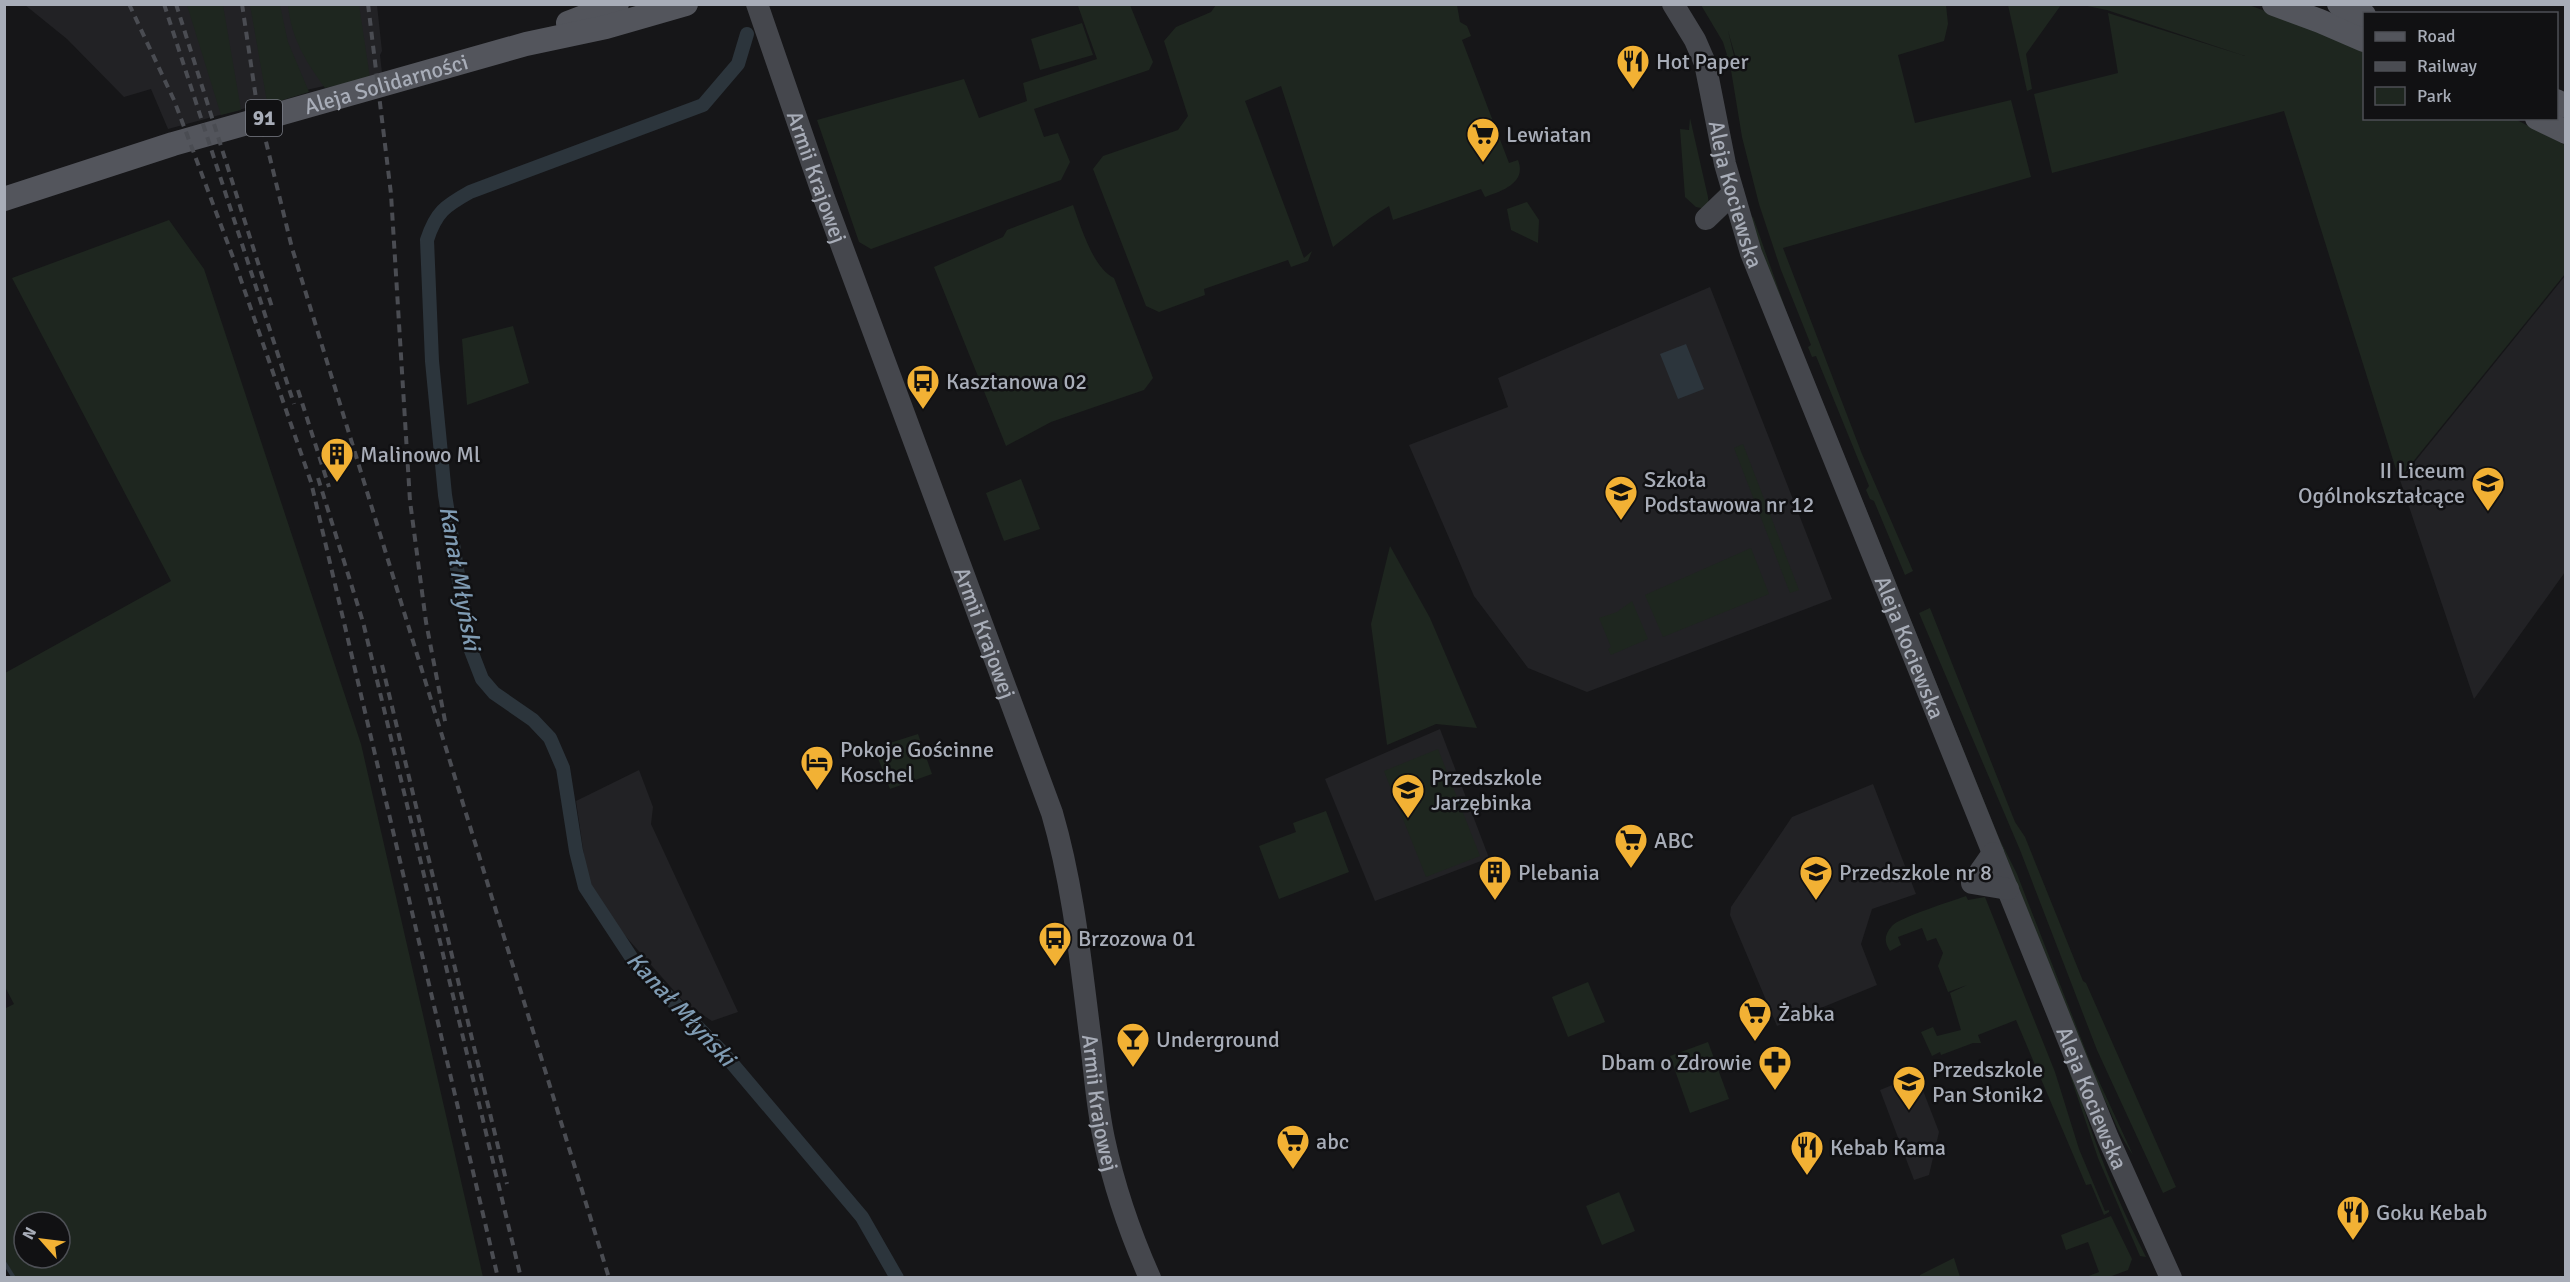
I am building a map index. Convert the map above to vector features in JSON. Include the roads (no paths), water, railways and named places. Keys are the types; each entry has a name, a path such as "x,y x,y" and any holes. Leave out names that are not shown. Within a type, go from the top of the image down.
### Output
{"main road":[{"name":"Aleja Solidarności","path":"526,44 543,33 617,4"},
{"name":"Aleja Solidarności","path":"4,199 173,144 526,44 606,27 686,4"},
{"path":"2274,4 2363,40"},
{"path":"2339,4 2363,15"},
{"path":"2541,120 2565,132"}],"street":[{"name":"Armii Krajowej","path":"757,4 824,198 1052,813 1065,857 1073,904 1104,1137 1115,1183 1150,1278"},
{"name":"Aleja Kociewska","path":"1669,6 1695,40 1705,63 1733,193 1751,253 2108,1138 2171,1278"},
{"path":"1706,219 1733,193"},
{"path":"1993,853 1972,883 2008,889"}],"waterway":[{"name":"Kanał Młyński","path":"747,34 738,64 703,105 470,192 454,201 438,216 427,240 432,361 445,495 470,648 482,679 494,693 533,720 550,738 563,768 576,851 585,887 635,963 725,1055 862,1217 897,1278"},
{"path":"4,1262 14,1278"}],"railway":[{"path":"129,4 174,100 234,260 311,482 498,1278"},
{"path":"164,4 294,404"},
{"path":"176,4 272,307"},
{"path":"242,4 257,105 292,248 609,1278"},
{"path":"368,4 391,194 410,501 426,622 446,726"},
{"path":"298,390 329,487"},
{"path":"318,478 363,622 521,1278"},
{"path":"382,665 507,1184"}],"place":[{"name":"Hot Paper","path":"1633,90"},
{"name":"Lewiatan","path":"1483,163"},
{"name":"Kasztanowa 02","path":"923,410"},
{"name":"Malinowo Ml","path":"337,483"},
{"name":"II Liceum Ogólnokształcące","path":"2488,512"},
{"name":"Szkoła Podstawowa nr 12","path":"1621,521"},
{"name":"Pokoje Gościnne Koschel","path":"817,791"},
{"name":"Przedszkole Jarzębinka","path":"1408,819"},
{"name":"ABC","path":"1631,869"},
{"name":"Plebania","path":"1495,901"},
{"name":"Przedszkole nr 8","path":"1816,901"},
{"name":"Brzozowa 01","path":"1055,967"},
{"name":"Żabka","path":"1755,1042"},
{"name":"Underground","path":"1133,1068"},
{"name":"Dbam o Zdrowie","path":"1775,1091"},
{"name":"Przedszkole Pan Słonik2","path":"1909,1111"},
{"name":"abc","path":"1293,1170"},
{"name":"Kebab Kama","path":"1807,1176"},
{"name":"Goku Kebab","path":"2353,1241"}]}
